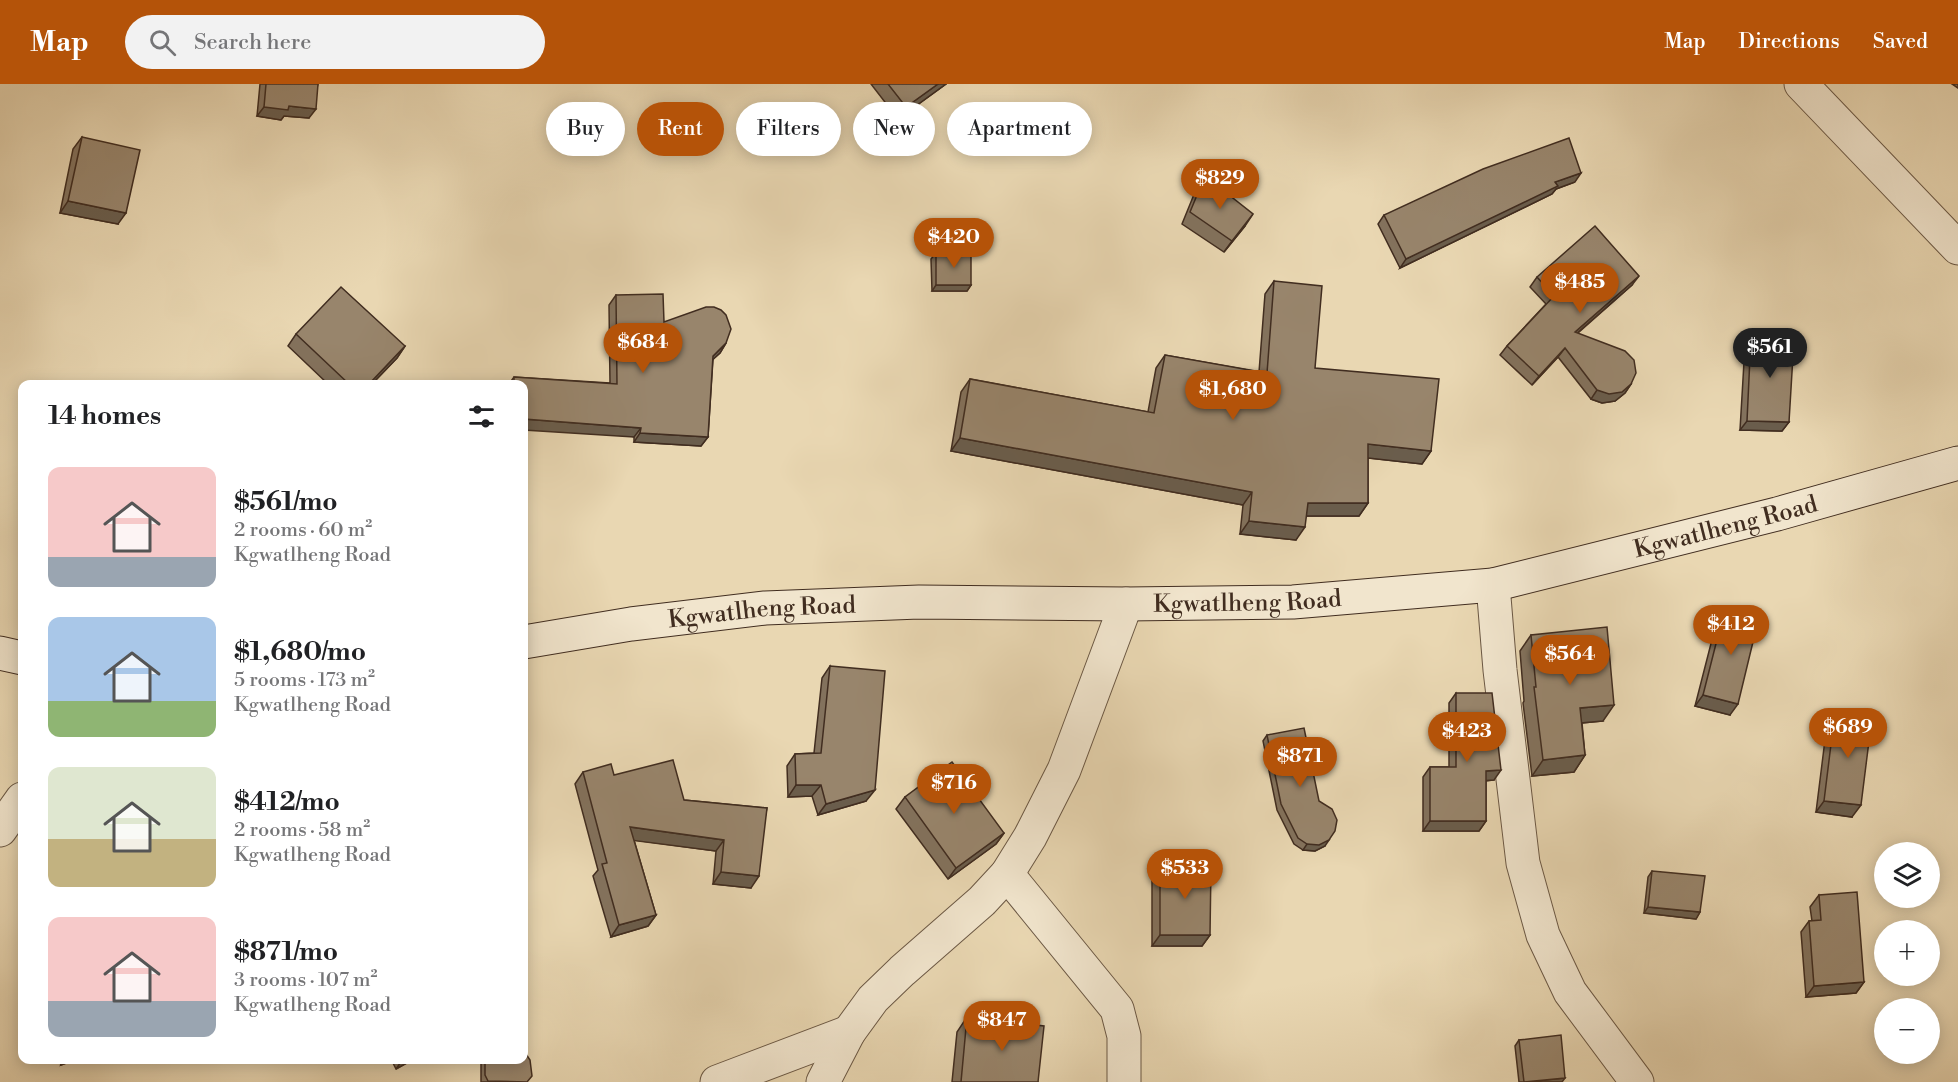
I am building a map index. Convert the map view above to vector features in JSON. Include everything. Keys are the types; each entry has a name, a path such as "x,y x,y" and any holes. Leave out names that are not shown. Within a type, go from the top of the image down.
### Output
{"street":[{"path":"1801,84 1958,248"},
{"name":"Kgwatlheng Road","path":"528,641 631,624 765,608 919,602 1126,604 1293,602 1493,585 1777,514 1958,463"},
{"path":"1493,585 1500,670 1523,863 1543,935 1570,992 1637,1082"},
{"path":"823,1082 849,1032 873,999 982,901 1007,874 1030,837 1064,771 1126,604"},
{"path":"0,653 18,657"},
{"path":"0,830 18,805"},
{"path":"1007,874 1117,1009 1124,1036 1124,1082"},
{"path":"717,1082 849,1032"}],"building":[{"path":"266,84 318,84 316,109 289,106 288,110 264,107"},
{"path":"888,84 938,84 913,102 902,102"},
{"path":"82,137 140,150 126,213 68,201"},
{"path":"1569,138 1581,173 1555,182 1558,186 1406,259 1384,215 1483,169"},
{"path":"1205,176 1253,214 1232,241 1190,212"},
{"path":"1595,226 1639,276 1575,332 1625,351 1634,360 1636,373 1631,384 1622,392 1609,394 1597,390 1565,348 1539,376 1507,346 1554,296 1537,277"},
{"path":"971,252 971,285 936,285 936,253"},
{"path":"1274,281 1322,286 1315,368 1439,379 1431,451 1368,444 1368,503 1308,503 1305,527 1249,521 1252,492 960,438 970,379 1154,413 1165,355 1267,373"},
{"path":"341,287 405,346 373,380 345,380 296,334"},
{"path":"663,294 664,322 706,307 714,307 726,315 731,329 726,343 713,356 708,437 640,433 641,428 528,419 528,380 514,380 514,377 617,384 616,295"},
{"path":"1751,336 1794,339 1789,422 1747,421"},
{"path":"1725,608 1759,617 1738,704 1703,695"},
{"path":"1607,627 1614,705 1580,708 1585,755 1543,760 1534,687 1536,687 1531,635"},
{"path":"830,666 885,671 875,790 826,804 821,785 796,785 795,754 821,753"},
{"path":"1456,693 1492,693 1501,770 1486,771 1486,821 1430,821 1430,767 1456,767"},
{"path":"1835,712 1872,717 1861,805 1824,801"},
{"path":"1304,728 1319,801 1332,809 1337,820 1335,831 1329,840 1319,845 1307,844 1298,838 1281,804 1267,735"},
{"path":"673,760 684,800 767,808 759,876 721,872 724,840 630,827 656,915 619,925 602,864 607,863 583,772 611,764 614,775"},
{"path":"952,762 1004,833 956,868 905,797"},
{"path":"1160,866 1211,866 1210,935 1160,935"},
{"path":"1652,871 1705,876 1700,912 1648,907"},
{"path":"1857,892 1864,982 1814,986 1809,921 1821,920 1819,895"},
{"path":"967,1017 1044,1026 1038,1082 961,1082"},
{"path":"1561,1035 1565,1078 1524,1082 1519,1040"},
{"path":"528,1057 530,1060 532,1076 527,1082 488,1081 485,1075 485,1064 528,1064"}]}
